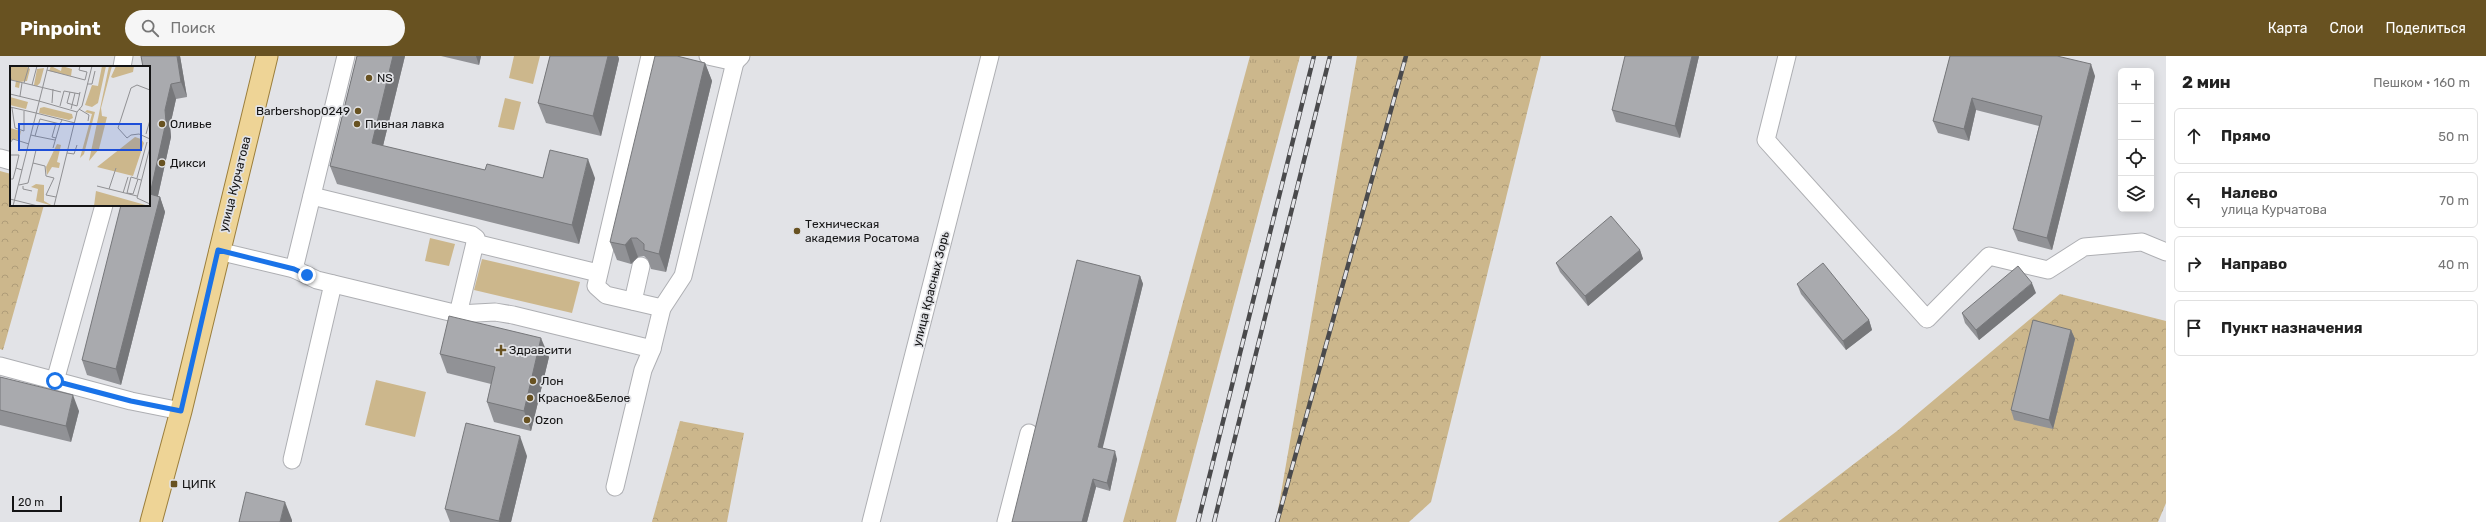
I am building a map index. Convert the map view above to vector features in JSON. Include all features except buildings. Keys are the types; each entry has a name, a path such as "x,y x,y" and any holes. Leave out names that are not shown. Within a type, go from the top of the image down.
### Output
{"main road":[{"name":"улица Курчатова","path":"150,522 181,411 218,250 267,56"}],"street":[{"path":"122,66 124,56"},
{"path":"294,269 346,56"},
{"path":"650,56 596,286 600,291 662,308"},
{"path":"615,486 643,370 652,349 662,308 683,276 738,59 708,56"},
{"name":"улица Красных Зорь","path":"871,522 990,56"},
{"path":"1787,56 1766,140 1927,319 1989,256 2048,270 2084,247 2142,242 2166,252"},
{"path":"0,158 10,161"},
{"path":"312,196 472,234 476,238 458,314"},
{"path":"55,381 104,206"},
{"path":"475,243 598,273"},
{"path":"218,250 294,269 317,280 458,314 495,312 513,315 652,349"},
{"path":"633,301 641,266"},
{"path":"292,460 333,284"},
{"path":"0,366 131,401 181,411"},
{"path":"1006,522 1029,434"}],"green space":[{"path":"514,56 540,56 533,84 509,78"},
{"path":"1250,56 1300,56 1176,522 1123,522"},
{"path":"1357,56 1541,56 1431,502 1409,522 1276,522"},
{"path":"505,98 521,102 514,130 498,127"},
{"path":"0,171 10,174 10,206 44,206 3,350 0,349"},
{"path":"430,238 455,244 449,266 425,261"},
{"path":"482,259 580,282 572,313 474,290"},
{"path":"2060,294 2166,321 2166,503 2158,522 1778,522 1897,431"},
{"path":"376,380 426,392 415,437 365,425"},
{"path":"680,421 744,433 727,522 652,522"}],"railway":[{"path":"1198,522 1314,56"},
{"path":"1214,522 1330,56"},
{"path":"1277,522 1406,56"}],"place":[{"name":"NS","path":"369,78"},
{"name":"Barbershop0249","path":"358,111"},
{"name":"Оливье","path":"162,124"},
{"name":"Пивная лавка","path":"357,124"},
{"name":"Дикси","path":"162,163"},
{"name":"Техническая академия Росатома","path":"797,231"},
{"name":"Здравсити","path":"501,350"},
{"name":"Лон","path":"533,381"},
{"name":"Красное&Белое","path":"530,398"},
{"name":"Ozon","path":"527,420"},
{"name":"ЦИПК","path":"174,484"}],"route":[{"path":"55,381 131,401 181,411 218,250 294,269 307,275"}]}
